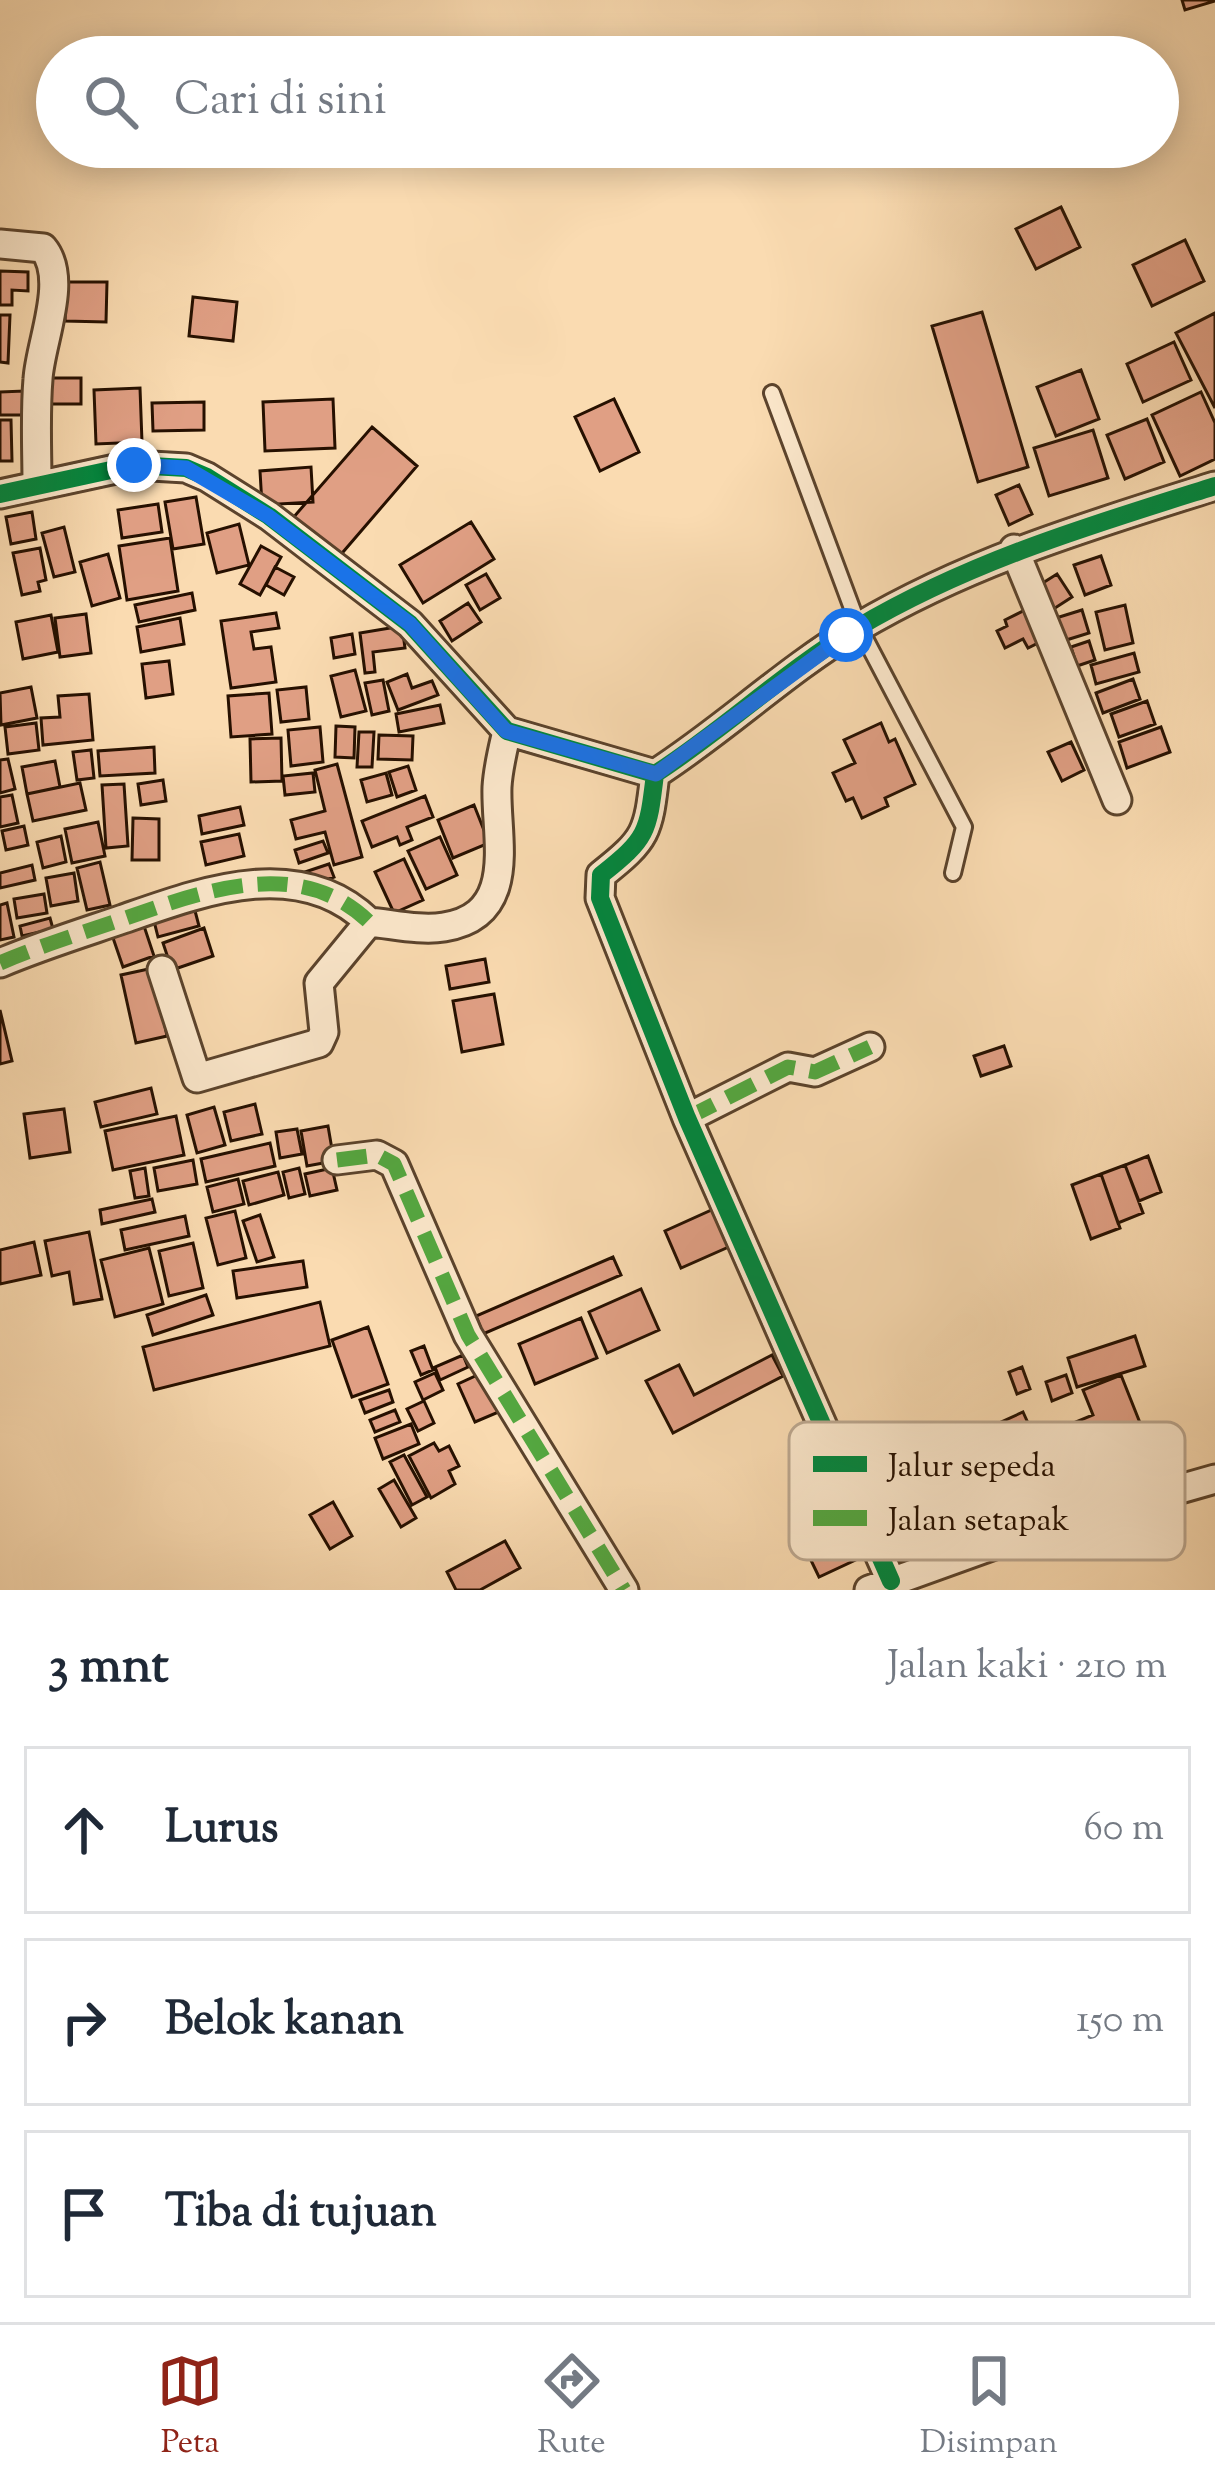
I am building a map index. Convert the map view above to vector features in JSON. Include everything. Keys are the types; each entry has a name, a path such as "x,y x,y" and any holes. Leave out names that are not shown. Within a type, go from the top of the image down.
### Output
{"street":[{"path":"0,244 43,248 50,262 48,321 38,376 37,485"},
{"path":"0,494 134,465 186,468 268,516 410,624 506,731 656,774"},
{"path":"813,1422 687,1118 599,886 602,875 630,854 651,826 656,774 859,627 1013,549 1215,486"},
{"path":"1013,549 1117,800"},
{"path":"0,963 233,884 290,885 338,898 369,922 446,927 471,914 494,890 502,866 497,790 506,731"},
{"path":"162,970 191,1073 207,1079 319,1042 323,1032 319,982 369,922"},
{"path":"687,1118 788,1067 815,1072 870,1047"},
{"path":"337,1160 377,1155 394,1164 468,1335 624,1590"},
{"path":"1185,1488 1215,1479"},
{"path":"880,1585 951,1560"}],"lane":[{"path":"772,393 859,627 964,826 952,873"}],"building":[{"path":"1182,0 1215,0 1215,1 1185,10"},
{"path":"1061,207 1080,247 1036,269 1016,229"},
{"path":"1185,240 1204,281 1152,306 1133,265"},
{"path":"0,271 28,272 28,291 12,290 12,305 0,305"},
{"path":"66,282 107,282 106,322 65,321"},
{"path":"193,297 237,302 233,341 189,336"},
{"path":"982,312 1028,467 978,482 932,326"},
{"path":"1215,313 1215,408 1176,333"},
{"path":"0,315 10,315 8,363 0,362"},
{"path":"1174,342 1191,380 1143,402 1127,364"},
{"path":"1081,370 1099,419 1056,436 1037,387"},
{"path":"46,378 81,378 81,404 46,404"},
{"path":"140,388 142,442 96,444 94,390"},
{"path":"24,391 25,415 0,415 0,392"},
{"path":"1201,392 1215,423 1215,459 1180,476 1152,415"},
{"path":"333,399 335,448 265,451 263,402"},
{"path":"614,399 639,452 600,471 575,417"},
{"path":"204,402 204,430 153,431 152,403"},
{"path":"1147,419 1164,462 1125,479 1107,435"},
{"path":"0,420 11,420 12,461 0,461"},
{"path":"372,427 417,466 337,559 292,519"},
{"path":"1093,430 1108,478 1049,496 1034,448"},
{"path":"311,467 313,502 262,505 260,471"},
{"path":"1019,485 1032,514 1009,525 996,495"},
{"path":"196,497 204,544 173,549 165,502"},
{"path":"158,504 162,532 122,538 118,510"},
{"path":"32,512 36,539 11,544 6,517"},
{"path":"471,522 494,559 423,603 400,565"},
{"path":"239,524 249,565 217,573 207,533"},
{"path":"64,527 75,572 54,577 42,533"},
{"path":"170,538 178,591 127,600 119,546"},
{"path":"261,546 281,557 260,595 240,584"},
{"path":"40,548 46,580 38,582 40,591 22,595 13,553"},
{"path":"108,554 120,598 92,606 80,562"},
{"path":"1101,556 1111,585 1085,595 1074,565"},
{"path":"275,567 294,577 284,595 266,585"},
{"path":"486,574 500,598 480,610 466,585"},
{"path":"1057,574 1072,597 1052,610 1038,586"},
{"path":"192,593 195,610 139,622 135,605"},
{"path":"468,603 481,622 452,641 440,621"},
{"path":"1125,605 1133,643 1105,650 1096,612"},
{"path":"1027,609 1042,641 1028,648 1023,639 1005,648 997,631 1007,626 1005,620"},
{"path":"1082,610 1089,633 1063,641 1056,618"},
{"path":"276,613 279,628 251,632 254,649 271,647 276,682 231,688 221,621"},
{"path":"86,614 91,653 60,657 55,618"},
{"path":"51,615 58,652 23,659 16,622"},
{"path":"180,618 184,644 141,652 137,627"},
{"path":"402,626 405,648 373,652 375,672 365,673 360,633"},
{"path":"352,634 355,654 334,658 331,638"},
{"path":"1089,641 1095,660 1077,666 1071,647"},
{"path":"1134,653 1139,672 1096,684 1091,665"},
{"path":"169,661 173,694 146,698 142,664"},
{"path":"355,670 366,711 341,717 331,676"},
{"path":"407,674 412,688 432,681 438,695 398,710 387,682"},
{"path":"1133,679 1140,699 1103,713 1096,693"},
{"path":"383,680 389,711 372,715 365,683"},
{"path":"31,687 37,718 1,725 0,693"},
{"path":"306,687 309,719 281,722 277,690"},
{"path":"269,693 272,734 231,737 228,696"},
{"path":"89,694 93,740 43,745 41,718 60,717 58,696"},
{"path":"1147,701 1155,724 1119,737 1111,714"},
{"path":"440,705 444,723 399,732 396,714"},
{"path":"36,723 39,750 8,754 5,727"},
{"path":"881,723 889,742 895,739 915,784 885,798 888,806 862,818 853,798 846,801 833,773 855,763 844,740"},
{"path":"336,726 355,727 354,758 335,757"},
{"path":"320,727 323,762 291,766 288,730"},
{"path":"1161,727 1170,752 1127,768 1119,742"},
{"path":"359,732 374,732 372,767 357,767"},
{"path":"379,735 413,736 412,760 378,759"},
{"path":"281,738 282,781 251,782 250,739"},
{"path":"1071,742 1084,770 1062,781 1048,752"},
{"path":"154,747 155,773 100,776 98,751"},
{"path":"91,750 94,778 77,780 73,752"},
{"path":"8,759 15,789 0,793 0,760"},
{"path":"55,761 60,787 27,794 22,767"},
{"path":"337,764 362,857 334,865 325,832 296,839 291,820 325,811 315,770"},
{"path":"408,766 416,790 397,797 389,772"},
{"path":"313,773 315,792 285,795 283,776"},
{"path":"386,773 392,795 367,802 361,780"},
{"path":"163,780 166,801 141,805 138,784"},
{"path":"80,783 86,810 33,821 27,794"},
{"path":"124,784 128,846 106,848 102,785"},
{"path":"12,795 18,823 0,827 0,797"},
{"path":"425,796 433,817 407,827 412,840 400,845 397,837 372,847 362,821"},
{"path":"474,805 489,843 453,858 438,820"},
{"path":"240,807 244,825 202,834 199,816"},
{"path":"133,818 159,819 159,860 132,860"},
{"path":"98,822 105,856 72,863 65,829"},
{"path":"24,826 28,845 6,850 2,831"},
{"path":"239,834 244,856 206,865 201,842"},
{"path":"61,836 66,862 43,868 37,842"},
{"path":"440,837 457,875 426,889 408,851"},
{"path":"323,841 328,853 299,863 295,850"},
{"path":"404,859 423,900 394,913 375,872"},
{"path":"100,862 110,905 87,910 77,868"},
{"path":"329,864 334,877 307,887 302,873"},
{"path":"32,865 35,880 0,888 0,873"},
{"path":"74,873 78,901 51,906 46,878"},
{"path":"44,894 47,913 17,918 14,899"},
{"path":"7,903 14,937 0,940 0,905"},
{"path":"194,907 199,926 158,937 153,917"},
{"path":"50,918 53,929 22,936 20,926"},
{"path":"143,923 154,956 123,967 112,935"},
{"path":"204,928 213,956 172,970 163,943"},
{"path":"485,959 489,982 450,989 446,966"},
{"path":"153,968 167,1036 136,1043 121,975"},
{"path":"494,994 503,1044 462,1052 453,1001"},
{"path":"0,1010 12,1061 0,1064"},
{"path":"1004,1046 1011,1066 981,1076 974,1056"},
{"path":"151,1088 157,1114 101,1127 95,1102"},
{"path":"255,1104 262,1134 231,1141 224,1112"},
{"path":"214,1107 225,1145 197,1153 187,1115"},
{"path":"64,1109 70,1152 30,1158 24,1114"},
{"path":"176,1116 184,1155 113,1170 105,1131"},
{"path":"328,1126 334,1161 307,1166 301,1131"},
{"path":"297,1129 302,1154 280,1158 276,1132"},
{"path":"270,1143 275,1166 206,1182 201,1159"},
{"path":"1148,1156 1161,1192 1139,1201 1125,1165"},
{"path":"193,1160 197,1184 158,1191 154,1168"},
{"path":"1125,1165 1143,1213 1118,1223 1101,1174"},
{"path":"145,1168 149,1196 135,1198 130,1171"},
{"path":"299,1168 305,1194 289,1198 283,1172"},
{"path":"332,1168 337,1190 310,1196 305,1174"},
{"path":"278,1172 284,1195 249,1205 243,1181"},
{"path":"1101,1174 1120,1228 1091,1239 1072,1185"},
{"path":"238,1179 244,1204 213,1212 207,1187"},
{"path":"152,1199 155,1212 102,1224 100,1210"},
{"path":"716,1208 733,1245 681,1268 665,1231"},
{"path":"235,1211 246,1258 218,1265 206,1218"},
{"path":"260,1215 274,1257 257,1262 243,1221"},
{"path":"185,1216 189,1236 125,1250 121,1230"},
{"path":"89,1232 102,1299 74,1304 69,1272 52,1276 45,1241"},
{"path":"34,1242 41,1275 0,1284 0,1250"},
{"path":"193,1243 203,1288 169,1296 159,1251"},
{"path":"149,1248 163,1304 115,1317 101,1260"},
{"path":"613,1257 621,1275 483,1334 476,1316"},
{"path":"303,1261 307,1287 237,1298 233,1271"},
{"path":"641,1289 659,1330 607,1353 589,1312"},
{"path":"206,1295 213,1315 153,1335 147,1315"},
{"path":"320,1302 330,1346 154,1390 143,1347"},
{"path":"581,1318 597,1358 535,1384 519,1344"},
{"path":"368,1327 388,1384 352,1397 332,1340"},
{"path":"1135,1336 1145,1366 1077,1387 1068,1358"},
{"path":"424,1346 433,1370 421,1375 411,1351"},
{"path":"463,1355 468,1367 440,1380 435,1367"},
{"path":"772,1355 783,1376 673,1433 646,1381 679,1365 694,1395"},
{"path":"1022,1367 1030,1389 1017,1394 1009,1372"},
{"path":"484,1372 501,1411 475,1422 458,1384"},
{"path":"435,1373 443,1390 423,1400 415,1382"},
{"path":"1066,1375 1072,1393 1052,1401 1046,1382"},
{"path":"1121,1375 1140,1422 1076,1422 1093,1415 1083,1390"},
{"path":"389,1390 393,1402 365,1413 360,1400"},
{"path":"424,1401 434,1423 418,1431 407,1409"},
{"path":"395,1410 400,1422 375,1432 370,1420"},
{"path":"1023,1412 1028,1422 1001,1422"},
{"path":"411,1424 419,1444 383,1459 375,1438"},
{"path":"434,1443 439,1451 449,1446 459,1466 449,1471 455,1484 431,1498 409,1456"},
{"path":"404,1455 427,1497 412,1505 390,1462"},
{"path":"394,1480 416,1518 401,1527 379,1489"},
{"path":"333,1502 352,1536 330,1549 310,1515"},
{"path":"505,1541 520,1568 480,1590 456,1590 447,1572"},
{"path":"811,1560 855,1560 819,1577"}],"marked path":[{"path":"0,963 184,899 249,885 312,889 342,901 369,922"},
{"path":"687,1118 788,1067 815,1072 870,1047"},
{"path":"337,1160 377,1155 394,1164 468,1335 624,1590"}],"cycle path":[{"path":"0,494 134,465 186,468 269,516 410,624 507,731 655,774 831,644 900,604 1032,546 1215,486"},
{"path":"655,774 643,832 601,875 600,898 687,1118 821,1422"},
{"path":"882,1560 891,1581"}],"route":[{"path":"134,465 186,468 268,516 410,624 447,659 506,731 656,774 846,635"}]}
